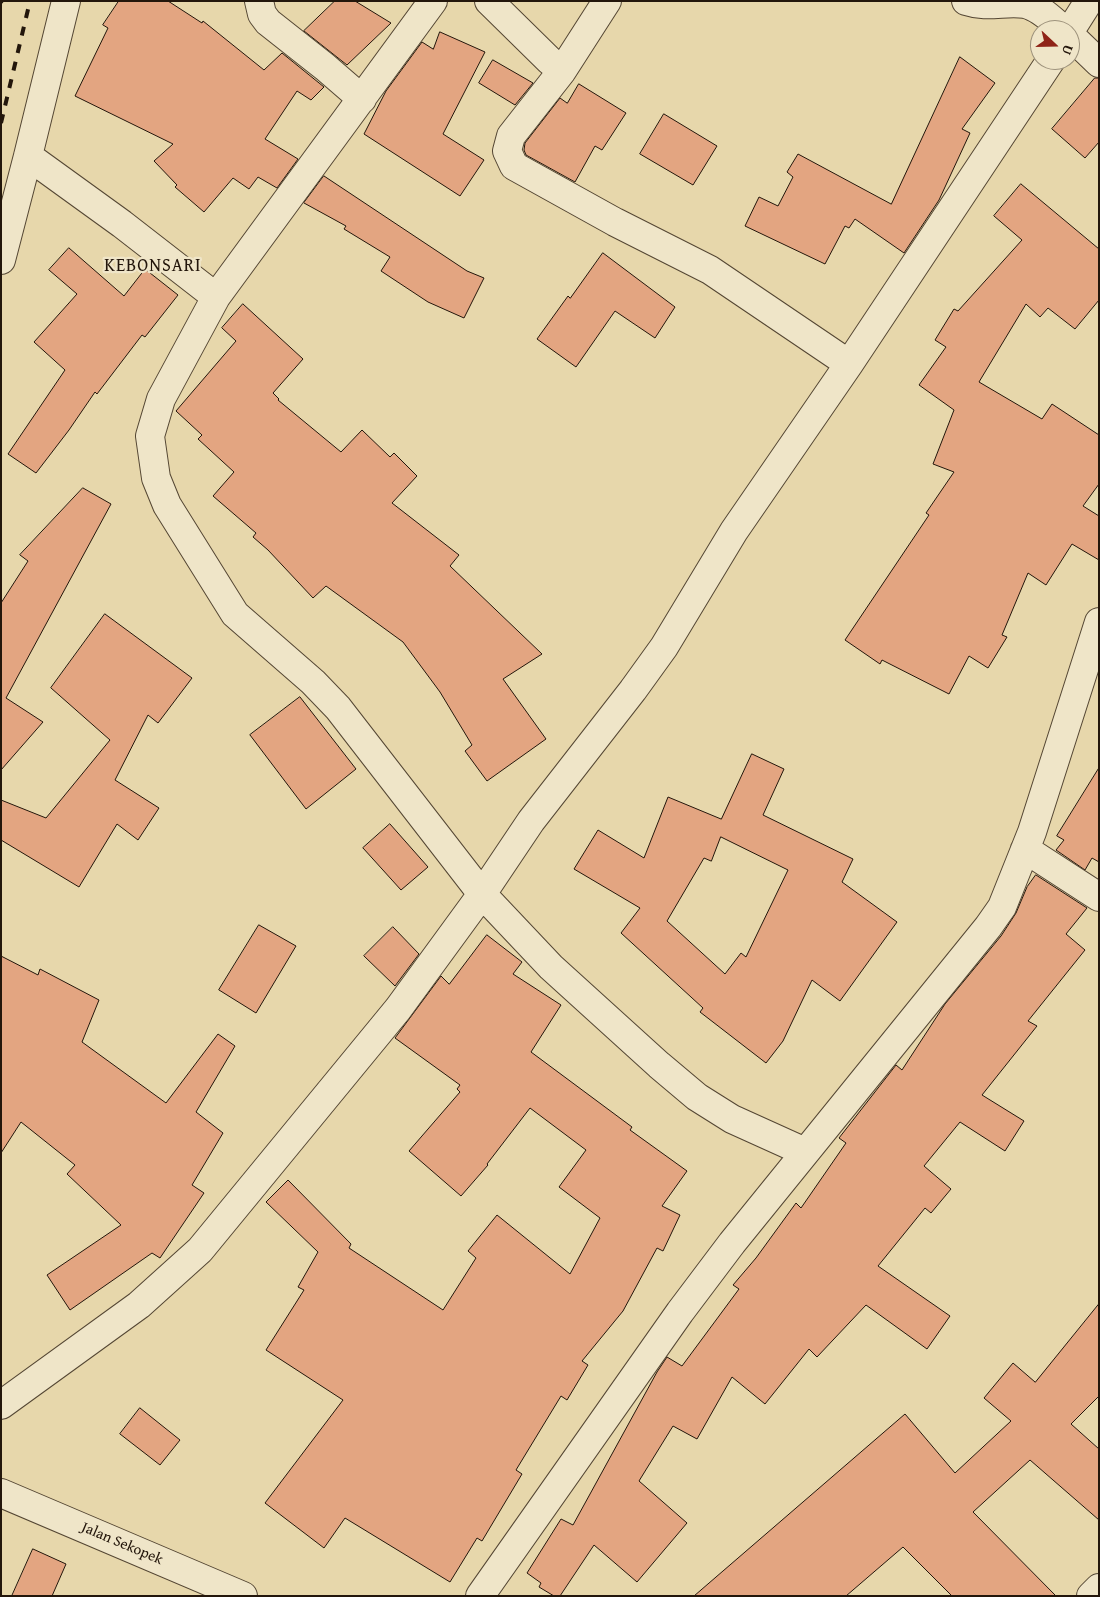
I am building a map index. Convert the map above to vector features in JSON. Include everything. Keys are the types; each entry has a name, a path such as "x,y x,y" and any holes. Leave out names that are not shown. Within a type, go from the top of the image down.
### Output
{"street":[{"path":"1,260 66,1"},
{"path":"259,1 262,14 268,22 362,99"},
{"path":"433,1 216,297 161,399 150,436 156,478 167,505 235,614 313,682 338,708 482,894 551,967 697,1097 732,1119 805,1152"},
{"path":"489,1 562,71"},
{"path":"607,1 562,71 511,136 507,151 514,166 615,222 710,270 849,364"},
{"path":"966,1 991,5 1025,4 1039,9 1052,20"},
{"path":"1078,20 1089,1"},
{"path":"1080,43 1099,63"},
{"path":"1,1405 139,1305 200,1250 398,1008 482,894 531,821 664,647 734,531 849,364 1044,70"},
{"path":"28,156 122,224 216,297"},
{"path":"480,1596 680,1312 732,1243 988,927 1002,907 1025,849 1099,622"},
{"path":"1025,849 1099,897"},
{"name":"Jalan Sekopek","path":"1,1493 243,1596"},
{"path":"1091,1596 1099,1588"}],"building":[{"path":"119,1 168,1 202,23 203,21 264,70 282,53 324,87 311,100 297,91 265,139 298,159 277,188 258,177 249,189 233,178 204,212 175,187 177,185 154,161 173,144 75,96 108,28 103,25"},
{"path":"335,1 355,1 391,23 347,65 304,31"},
{"path":"440,32 485,52 443,134 484,160 460,196 364,134 386,91 422,42 433,49"},
{"path":"960,57 995,83 962,129 970,133 939,200 904,253 855,219 849,228 845,226 825,264 745,226 759,197 778,206 793,177 787,172 798,154 891,204"},
{"path":"493,60 533,83 515,105 479,83"},
{"path":"1095,78 1099,78 1099,142 1085,158 1052,129"},
{"path":"579,84 626,113 602,150 595,146 575,182 526,155 524,150 525,143 560,98 567,103"},
{"path":"664,114 717,146 693,185 640,154"},
{"path":"324,176 467,271 484,278 464,318 428,302 381,271 390,257 344,229 346,226 304,203"},
{"path":"1021,184 1099,249 1099,300 1075,329 1048,308 1040,317 1026,304 979,382 1042,419 1052,404 1099,435 1099,484 1083,506 1099,516 1099,560 1072,544 1046,585 1028,573 1002,635 1007,637 988,668 969,656 949,694 882,660 880,664 845,640 929,515 926,513 954,472 933,464 954,410 919,385 946,347 935,340 954,309 958,311 1022,240 994,216"},
{"path":"69,248 124,296 145,269 178,295 145,337 142,335 97,394 95,392 36,473 8,454 65,370 34,342 77,294 49,270"},
{"path":"603,253 675,307 655,338 615,311 576,367 537,339 568,296 570,298"},
{"path":"243,304 303,359 273,393 278,400 341,452 362,430 390,457 394,453 417,476 392,503 459,555 450,566 542,654 503,679 546,739 487,781 465,751 472,745 440,692 403,642 326,586 313,598 268,550 253,537 256,533 213,496 234,472 198,439 202,435 176,411 236,341 222,328"},
{"path":"83,488 111,504 6,698 43,722 1,770 1,603 28,561 20,555"},
{"path":"105,614 192,678 158,723 148,715 115,780 159,808 138,840 117,824 79,887 1,840 1,800 46,818 110,740 51,688"},
{"path":"300,697 356,769 306,809 250,735"},
{"path":"752,754 784,769 763,815 853,859 842,882 897,922 840,1001 812,980 783,1041 766,1063 700,1012 703,1008 621,933 640,908 574,869 598,830 644,858 668,797 721,819","holes":["721,837 788,870 746,957 741,953 725,974 667,921 704,858 711,861"]},
{"path":"1099,768 1099,862 1092,858 1085,870 1056,850 1064,840 1057,836"},
{"path":"390,824 428,867 401,890 363,848"},
{"path":"1036,875 1087,908 1066,934 1085,950 1028,1021 1037,1026 982,1095 1024,1121 1005,1151 960,1122 924,1166 951,1189 931,1213 925,1208 878,1266 950,1316 927,1349 866,1305 817,1357 809,1349 765,1404 732,1377 697,1439 673,1426 639,1481 687,1523 637,1582 594,1545 560,1596 554,1596 539,1587 541,1583 527,1573 561,1519 573,1525 667,1357 682,1366 739,1289 733,1285 756,1258 796,1203 801,1208 846,1143 839,1138 896,1065 902,1070 945,1004 1001,936 1016,913 1027,887"},
{"path":"259,925 296,946 256,1013 219,990"},
{"path":"393,927 419,954 395,986 364,956"},
{"path":"487,935 522,962 513,974 561,1005 531,1052 632,1127 630,1130 687,1171 662,1206 680,1215 663,1251 657,1248 623,1311 582,1361 588,1365 567,1400 561,1396 516,1470 522,1474 482,1541 477,1538 450,1582 345,1518 324,1548 265,1503 343,1400 266,1350 304,1290 298,1287 318,1252 266,1202 288,1180 351,1244 349,1248 443,1310 476,1258 468,1251 497,1215 570,1274 600,1218 559,1187 586,1150 530,1108 488,1165 461,1196 409,1151 460,1092 457,1089 460,1085 395,1038 441,976 449,984"},
{"path":"1,956 38,975 40,969 99,1000 82,1042 166,1103 218,1034 235,1046 196,1112 223,1133 192,1185 204,1193 160,1258 152,1253 70,1310 47,1275 121,1225 67,1174 75,1165 21,1122 1,1153"},
{"path":"1099,1304 1099,1396 1071,1424 1099,1449 1099,1520 1030,1460 973,1512 1056,1596 952,1596 903,1547 846,1596 694,1596 905,1414 955,1473 1011,1421 984,1398 1013,1363 1035,1382"},
{"path":"140,1408 180,1440 160,1465 120,1434"},
{"path":"33,1549 66,1564 52,1596 12,1596"}],"railway":[{"path":"1,123 30,1"}],"district":[{"name":"KEBONSARI","path":"153,266"}]}
